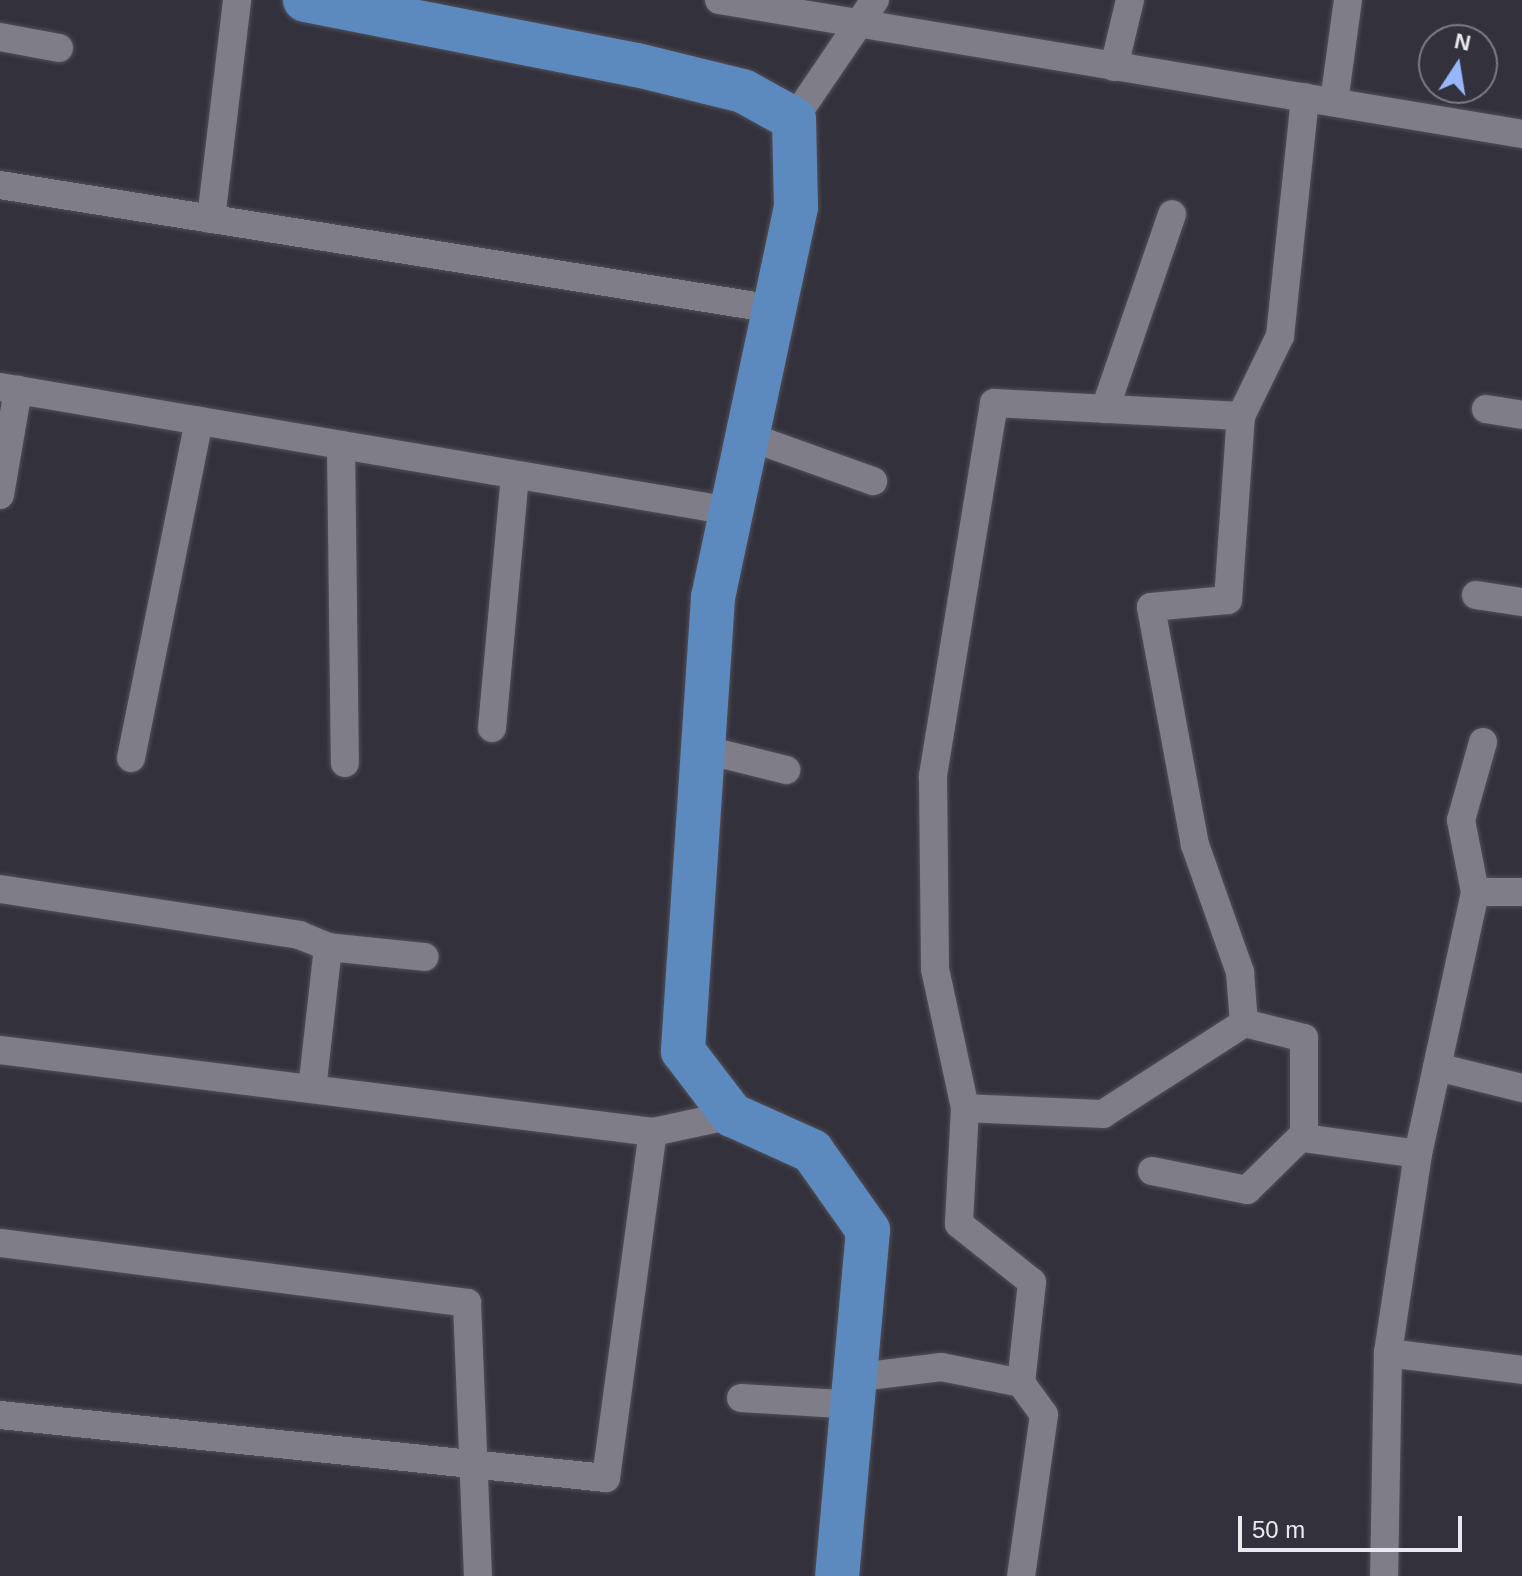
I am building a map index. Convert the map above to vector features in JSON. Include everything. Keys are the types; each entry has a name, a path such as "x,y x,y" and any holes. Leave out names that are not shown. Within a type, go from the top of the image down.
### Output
{"main road":[{"path":"305,0 637,65 743,91 794,119 796,207 713,598 698,748 683,1051 732,1115 812,1151 868,1230 858,1391 837,1576"}],"street":[{"path":"211,219 237,43 237,0"},
{"path":"719,0 859,27 1522,134"},
{"path":"794,119 875,0"},
{"path":"1114,67 1130,0"},
{"path":"1334,102 1348,0"},
{"path":"0,37 59,48"},
{"path":"1244,1023 1240,972 1195,845 1151,607 1228,600 1241,416 1280,336 1305,97"},
{"path":"0,185 774,309"},
{"path":"1105,409 1172,214"},
{"path":"0,495 9,389 731,511"},
{"path":"1021,1576 1044,1415 1021,1383 1032,1282 959,1224 965,1108 935,969 933,776 994,403 1241,416"},
{"path":"1486,409 1522,415"},
{"path":"131,758 199,421"},
{"path":"747,436 873,481"},
{"path":"341,445 345,763"},
{"path":"492,728 515,475"},
{"path":"1476,595 1522,602"},
{"path":"1384,1576 1388,1353 1418,1154 1475,892 1461,820 1483,742"},
{"path":"698,748 786,770"},
{"path":"0,889 299,935 328,947 424,957"},
{"path":"1475,892 1522,892"},
{"path":"312,1089 328,947"},
{"path":"965,1108 1103,1114 1244,1023 1304,1038 1304,1134 1247,1190 1152,1171"},
{"path":"0,1050 653,1132 732,1115"},
{"path":"1437,1067 1522,1088"},
{"path":"0,1415 474,1467 606,1478 653,1132"},
{"path":"1304,1134 1418,1154"},
{"path":"0,1243 467,1303 478,1576"},
{"path":"1388,1353 1522,1370"},
{"path":"741,1398 858,1391 941,1367 1021,1383"}]}
